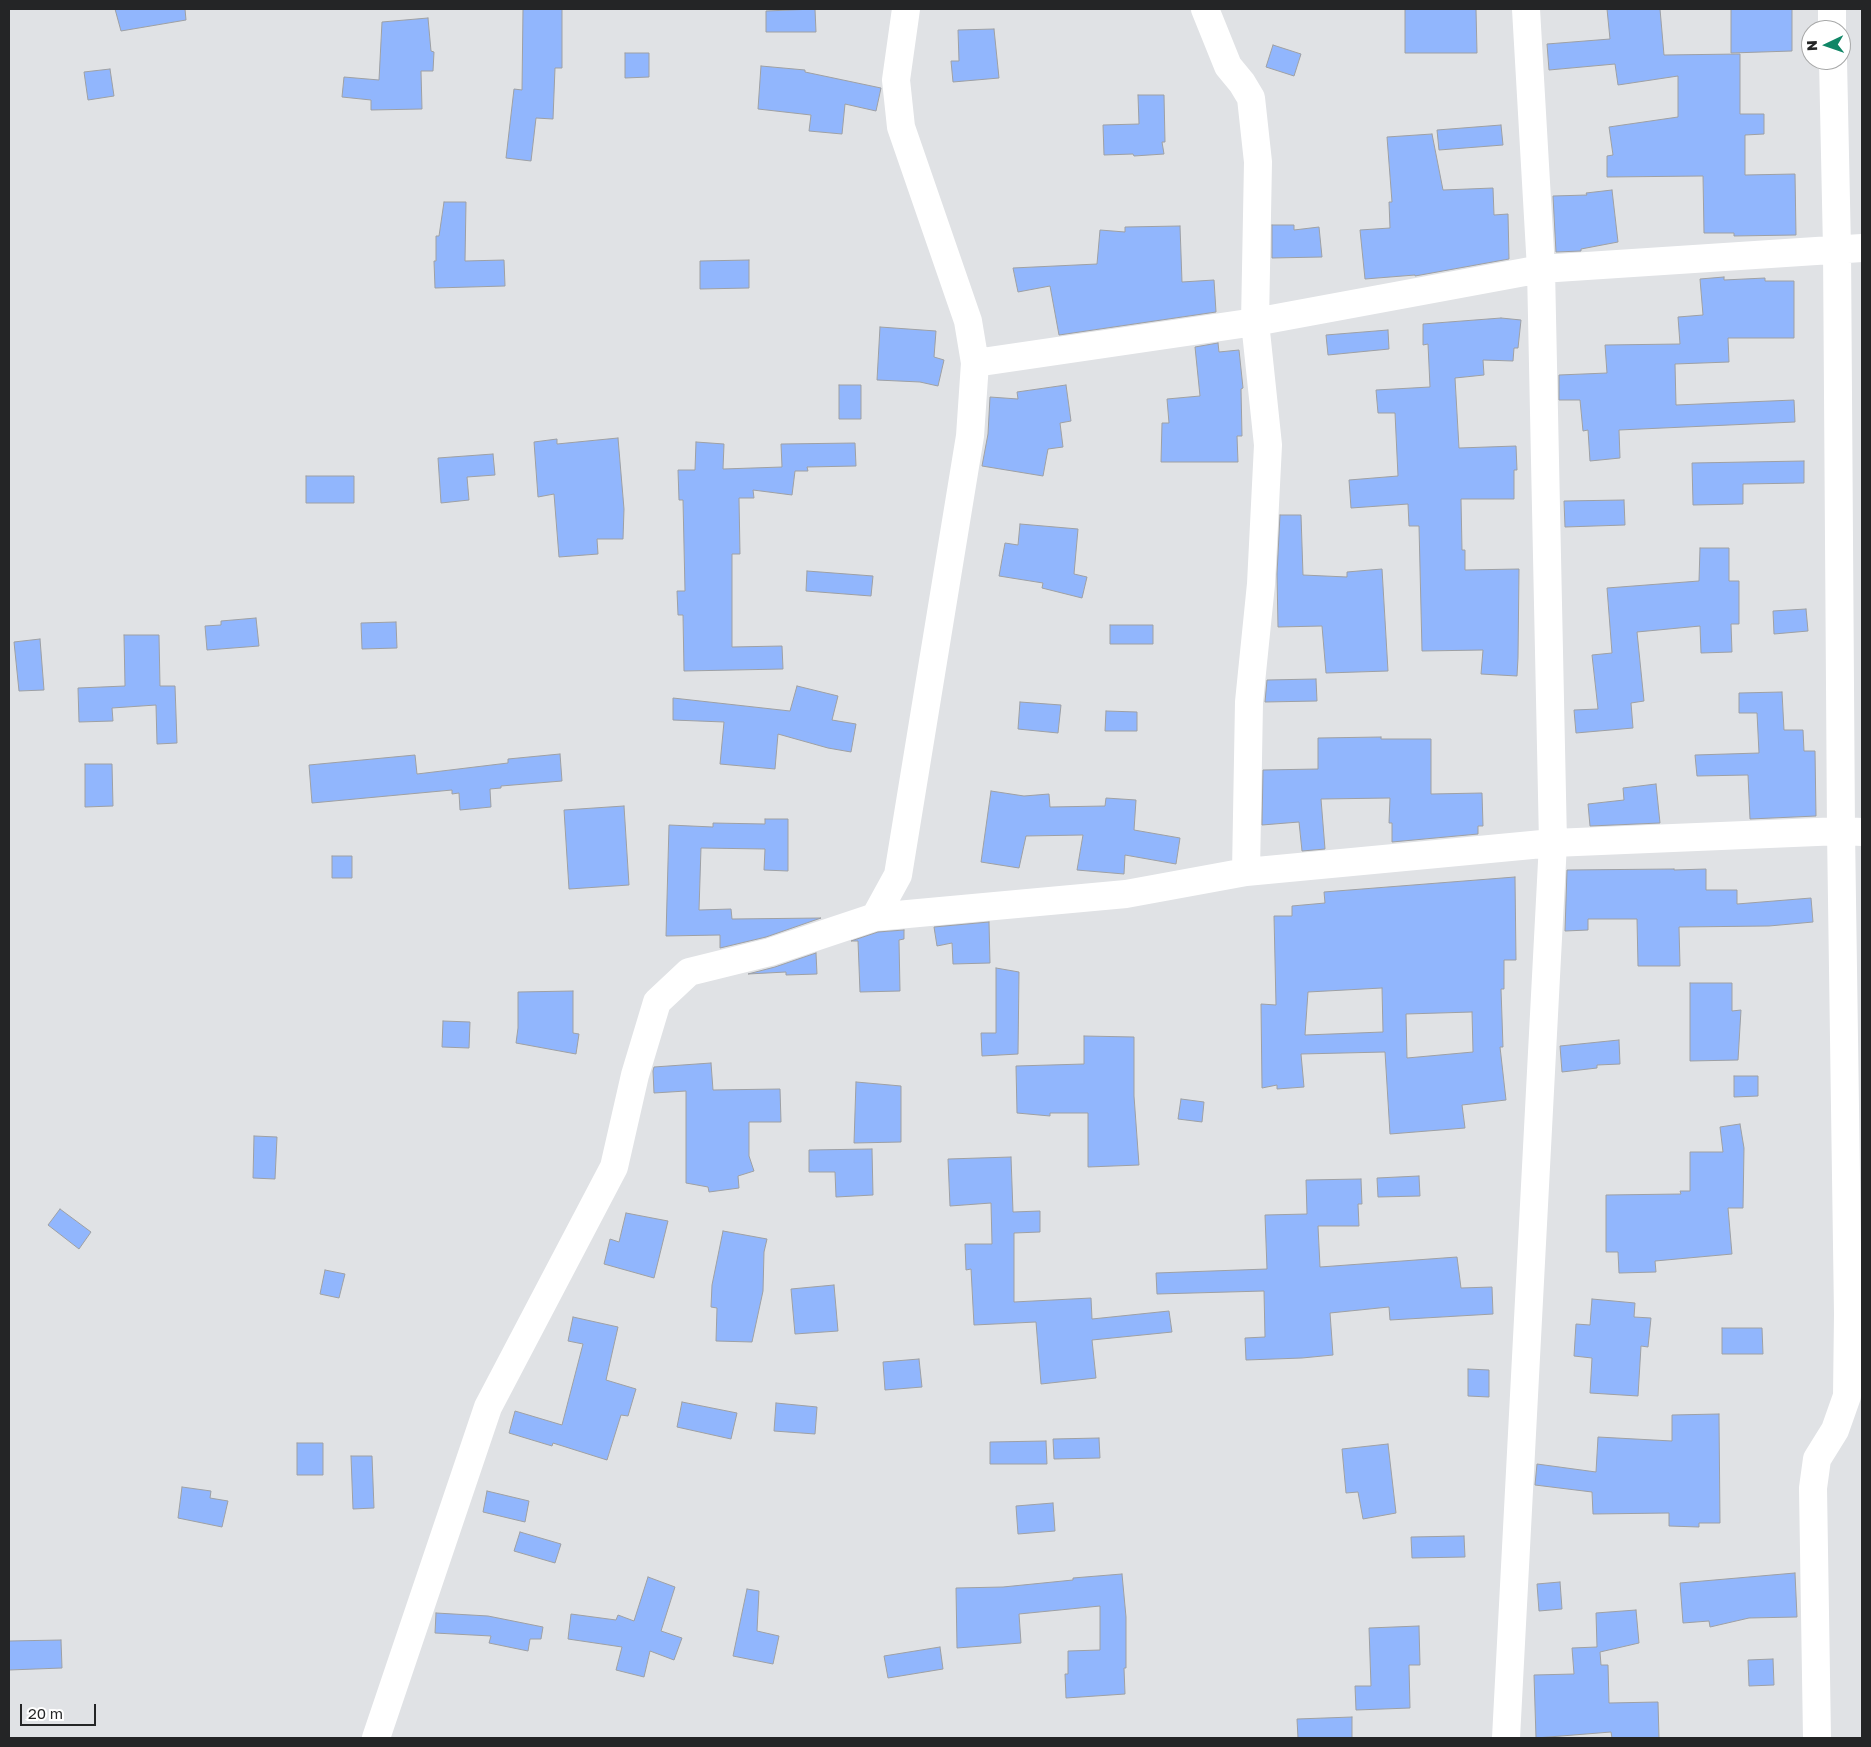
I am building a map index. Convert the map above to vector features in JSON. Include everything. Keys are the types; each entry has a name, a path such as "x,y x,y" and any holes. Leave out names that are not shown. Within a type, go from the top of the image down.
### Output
{"street":[{"path":"875,917 898,875 970,436 976,363 968,321 901,127 896,80 906,9"},
{"path":"1205,9 1228,66 1251,98 1258,162 1255,322 1268,445 1262,584 1248,702 1246,872"},
{"path":"1506,1738 1553,843 1541,268 1526,9"},
{"path":"1818,1738 1813,1488 1817,1459 1835,1430 1847,1396 1848,1314 1851,832 1849,248 1834,70"},
{"path":"976,363 1255,322 1541,268 1849,248"},
{"path":"376,1738 488,1406 614,1167 635,1076 657,1002 689,972 770,952 875,917 1126,894 1246,872 1553,843 1851,832"}],"building":[{"path":"115,9 185,9 186,20 121,31"},
{"path":"523,9 562,9 562,68 555,68 553,119 536,118 531,161 506,158 514,89 522,90"},
{"path":"815,9 816,32 766,32 766,11"},
{"path":"1405,9 1476,9 1477,53 1405,53"},
{"path":"1607,9 1660,9 1664,55 1740,54 1740,114 1764,114 1764,134 1745,135 1745,175 1795,174 1796,235 1734,236 1734,233 1704,233 1703,176 1607,177 1607,156 1613,155 1609,127 1678,117 1678,76 1618,85 1615,64 1549,70 1547,44 1610,39"},
{"path":"1731,9 1792,9 1792,51 1731,53"},
{"path":"428,18 431,51 434,52 433,71 421,71 422,109 371,110 371,100 342,97 344,77 379,80 382,22"},
{"path":"994,29 999,78 953,82 951,61 959,61 958,30"},
{"path":"1273,45 1301,54 1294,76 1266,67"},
{"path":"625,53 649,53 649,77 625,78"},
{"path":"761,66 805,70 805,72 881,88 876,111 845,104 842,134 809,131 811,115 758,109"},
{"path":"110,69 114,96 88,100 84,72"},
{"path":"1138,95 1164,95 1165,142 1162,142 1164,154 1104,155 1103,125 1139,124"},
{"path":"1501,125 1503,145 1439,150 1437,130"},
{"path":"1432,134 1443,190 1493,188 1494,215 1508,214 1509,259 1415,276 1365,279 1360,230 1390,228 1389,202 1392,202 1387,137"},
{"path":"1612,190 1618,242 1581,249 1581,251 1556,252 1553,196 1587,195 1586,193"},
{"path":"444,202 466,202 465,261 504,260 505,286 435,288 434,261 436,261 436,236 439,236"},
{"path":"1272,225 1294,225 1294,230 1319,227 1322,257 1272,258"},
{"path":"1180,226 1182,282 1214,280 1216,312 1059,335 1050,286 1018,292 1013,268 1097,264 1100,230 1125,232 1125,227"},
{"path":"749,260 749,288 700,289 700,261"},
{"path":"1724,277 1724,280 1765,278 1765,281 1794,281 1794,338 1728,338 1729,362 1675,364 1676,405 1794,400 1795,422 1619,430 1620,458 1590,461 1588,430 1583,431 1580,400 1559,400 1559,375 1607,373 1605,345 1680,344 1678,317 1703,315 1700,279"},
{"path":"1501,318 1521,320 1518,348 1514,348 1513,361 1483,360 1484,375 1455,378 1459,448 1516,446 1517,470 1514,470 1514,499 1461,499 1462,550 1465,550 1465,570 1519,569 1517,676 1481,674 1483,650 1422,651 1419,526 1409,526 1408,504 1351,508 1349,480 1398,476 1395,413 1378,413 1376,390 1430,387 1428,344 1423,345 1423,324"},
{"path":"880,327 936,331 934,357 944,360 938,386 920,382 877,380"},
{"path":"1388,330 1389,349 1328,355 1326,335"},
{"path":"1218,343 1219,352 1239,350 1243,388 1241,389 1242,436 1237,436 1238,462 1161,462 1162,423 1169,423 1167,399 1200,396 1195,347"},
{"path":"839,385 861,385 861,419 839,419"},
{"path":"1066,385 1071,421 1060,423 1063,447 1048,449 1043,476 982,466 988,434 990,397 1018,399 1017,392"},
{"path":"618,438 624,509 623,539 597,539 598,554 559,557 554,494 538,497 534,442 557,439 557,444"},
{"path":"696,442 724,444 723,469 782,467 781,444 855,443 856,466 807,467 808,471 795,471 792,495 753,490 754,498 739,498 740,554 732,554 732,647 782,646 783,669 684,671 683,615 678,615 677,591 685,591 683,500 679,500 678,470 695,470"},
{"path":"493,454 495,475 467,477 469,500 441,503 438,458"},
{"path":"1804,461 1804,483 1743,484 1743,504 1693,505 1692,463"},
{"path":"306,476 354,476 354,503 306,503"},
{"path":"1624,500 1625,525 1565,527 1564,501"},
{"path":"1280,515 1301,515 1303,575 1347,577 1347,572 1382,569 1388,671 1326,673 1322,626 1278,627 1277,574"},
{"path":"1020,524 1078,529 1074,574 1087,577 1082,598 1042,588 1043,583 999,576 1005,543 1018,545"},
{"path":"1700,548 1729,548 1729,581 1739,581 1739,624 1731,624 1732,652 1701,653 1700,626 1637,632 1644,701 1631,703 1633,728 1576,733 1574,710 1598,709 1592,655 1612,653 1607,588 1699,581"},
{"path":"807,571 873,576 871,596 806,591"},
{"path":"1806,609 1808,631 1774,634 1773,611"},
{"path":"256,618 259,646 207,650 205,626 221,625 221,621"},
{"path":"396,622 397,648 362,649 361,623"},
{"path":"1110,625 1153,625 1153,644 1110,644"},
{"path":"124,635 159,635 160,686 175,686 177,743 157,744 156,705 112,708 113,721 79,722 78,688 125,686"},
{"path":"40,639 44,690 19,691 14,642"},
{"path":"1316,679 1317,701 1265,702 1267,680"},
{"path":"797,686 838,696 832,720 856,724 851,752 828,748 778,734 775,769 720,764 724,722 673,720 673,698 790,711"},
{"path":"1782,692 1784,730 1803,730 1804,751 1815,751 1816,816 1750,819 1748,775 1697,776 1695,755 1759,753 1757,713 1739,713 1739,693"},
{"path":"1020,702 1061,705 1058,733 1018,729"},
{"path":"1106,711 1137,712 1137,731 1105,731"},
{"path":"1381,737 1381,739 1431,739 1431,794 1482,793 1483,826 1478,826 1478,834 1392,842 1392,823 1389,823 1390,798 1321,799 1325,849 1302,851 1299,822 1262,825 1263,770 1318,769 1318,738"},
{"path":"560,754 562,781 501,786 501,788 490,789 491,807 460,810 459,793 452,794 452,790 312,803 309,765 415,755 417,774 508,763 508,759"},
{"path":"85,764 112,764 113,806 85,807"},
{"path":"1656,784 1660,823 1590,826 1588,804 1624,800 1623,788"},
{"path":"991,791 1024,796 1049,794 1050,807 1105,806 1106,798 1136,800 1134,830 1180,838 1176,864 1125,855 1124,874 1077,870 1083,835 1026,836 1019,868 981,862"},
{"path":"624,806 629,885 569,889 564,810"},
{"path":"765,819 788,819 788,871 764,870 765,849 701,848 699,910 731,909 732,919 821,918 766,937 720,948 720,935 666,936 669,825 713,827 713,823 765,824"},
{"path":"332,856 352,856 352,878 332,878"},
{"path":"1706,869 1706,890 1737,890 1737,904 1811,898 1813,922 1769,926 1679,927 1680,966 1638,966 1637,919 1588,919 1588,930 1565,931 1567,870"},
{"path":"1515,877 1516,960 1504,960 1504,989 1501,989 1503,1047 1500,1047 1506,1100 1462,1105 1465,1128 1390,1134 1385,1052 1301,1054 1304,1087 1277,1089 1277,1085 1262,1088 1261,1004 1276,1005 1274,916 1292,916 1292,906 1325,903 1324,892","holes":["1382,988 1383,1032 1305,1035 1308,992","1472,1012 1473,1052 1407,1058 1406,1014"]},
{"path":"989,922 990,963 953,964 952,943 937,946 934,927"},
{"path":"904,930 904,939 899,940 900,991 860,992 858,941 851,941 878,932"},
{"path":"816,953 817,974 786,975 786,972 748,974 775,967"},
{"path":"996,968 1019,972 1018,1054 982,1056 981,1033 996,1033"},
{"path":"1690,983 1732,983 1732,1011 1741,1010 1738,1060 1690,1061"},
{"path":"573,991 573,1033 579,1034 576,1054 516,1043 518,992"},
{"path":"443,1021 470,1022 469,1048 442,1047"},
{"path":"1084,1036 1134,1037 1134,1096 1139,1165 1088,1167 1088,1113 1050,1113 1050,1116 1017,1113 1016,1066 1084,1064"},
{"path":"1619,1040 1620,1064 1597,1065 1597,1068 1562,1072 1560,1046"},
{"path":"711,1063 713,1090 780,1089 781,1122 749,1122 749,1156 754,1171 738,1176 739,1188 709,1192 708,1187 686,1183 686,1091 654,1093 653,1071 654,1067"},
{"path":"1734,1076 1758,1076 1758,1096 1734,1097"},
{"path":"856,1082 901,1086 901,1142 854,1143"},
{"path":"1181,1099 1204,1102 1202,1122 1178,1119"},
{"path":"1740,1124 1744,1148 1743,1208 1728,1208 1732,1254 1655,1261 1656,1272 1619,1273 1618,1252 1606,1252 1606,1195 1681,1194 1680,1191 1690,1191 1690,1152 1723,1152 1720,1127"},
{"path":"254,1136 277,1137 275,1179 253,1178"},
{"path":"872,1149 873,1195 836,1197 835,1172 809,1172 809,1150"},
{"path":"1011,1157 1013,1212 1040,1211 1040,1232 1014,1233 1014,1302 1091,1298 1092,1319 1169,1311 1172,1332 1092,1340 1096,1378 1041,1384 1036,1322 974,1325 971,1269 966,1270 965,1244 992,1244 991,1203 950,1206 948,1159"},
{"path":"1419,1176 1420,1196 1378,1197 1377,1178"},
{"path":"1361,1179 1362,1204 1358,1204 1359,1226 1318,1226 1320,1267 1457,1257 1461,1288 1492,1287 1493,1314 1390,1320 1389,1307 1330,1313 1333,1355 1246,1360 1245,1338 1265,1337 1264,1291 1157,1294 1156,1273 1267,1269 1265,1215 1307,1214 1306,1180"},
{"path":"60,1209 91,1232 79,1249 48,1225"},
{"path":"626,1213 668,1221 654,1278 604,1264 610,1239 619,1242"},
{"path":"723,1231 767,1239 764,1252 763,1291 752,1342 716,1341 717,1308 711,1307 712,1285"},
{"path":"325,1270 345,1274 339,1298 320,1294"},
{"path":"834,1285 838,1331 795,1334 791,1289"},
{"path":"1592,1299 1635,1303 1634,1317 1651,1318 1648,1347 1641,1346 1638,1396 1590,1393 1592,1358 1574,1356 1576,1324 1590,1325"},
{"path":"573,1317 618,1327 606,1380 636,1389 628,1416 621,1415 607,1460 553,1443 552,1446 509,1433 515,1411 562,1425 583,1344 568,1341"},
{"path":"1722,1328 1762,1328 1763,1354 1722,1354"},
{"path":"919,1359 922,1387 885,1390 883,1362"},
{"path":"1468,1369 1489,1370 1489,1397 1468,1396"},
{"path":"682,1402 737,1413 731,1439 677,1427"},
{"path":"776,1403 817,1407 815,1434 774,1431"},
{"path":"1719,1414 1720,1523 1699,1523 1699,1527 1669,1526 1669,1513 1593,1514 1592,1492 1535,1485 1537,1464 1596,1472 1598,1437 1672,1441 1672,1415"},
{"path":"1099,1438 1100,1458 1054,1459 1053,1439"},
{"path":"1046,1441 1047,1464 990,1464 990,1442"},
{"path":"297,1443 323,1443 323,1475 297,1475"},
{"path":"1388,1444 1396,1513 1363,1519 1358,1492 1346,1493 1342,1449"},
{"path":"351,1456 372,1456 374,1508 353,1509"},
{"path":"182,1487 211,1491 210,1498 228,1501 222,1527 178,1518"},
{"path":"487,1491 529,1501 525,1522 483,1512"},
{"path":"1053,1503 1055,1531 1018,1534 1016,1506"},
{"path":"520,1532 561,1544 555,1563 514,1551"},
{"path":"1464,1536 1465,1557 1412,1558 1411,1537"},
{"path":"1795,1573 1797,1617 1749,1618 1710,1627 1709,1621 1683,1623 1680,1583"},
{"path":"1122,1574 1126,1617 1125,1694 1066,1698 1065,1674 1068,1674 1068,1651 1100,1650 1100,1606 1019,1614 1021,1643 957,1648 956,1588 1003,1587"},
{"path":"648,1577 675,1587 661,1631 682,1638 674,1660 650,1651 644,1677 616,1670 622,1647 568,1639 571,1614 616,1620 618,1615 634,1621"},
{"path":"1560,1582 1562,1609 1539,1611 1537,1584"},
{"path":"747,1589 759,1591 757,1631 779,1636 773,1664 733,1656"},
{"path":"1636,1610 1639,1643 1600,1652 1601,1665 1608,1665 1609,1703 1658,1702 1659,1738 1612,1738 1611,1732 1536,1738 1534,1675 1574,1674 1572,1648 1597,1647 1596,1613"},
{"path":"436,1613 488,1616 543,1627 541,1639 530,1639 528,1651 489,1643 491,1636 435,1633"},
{"path":"1419,1626 1420,1665 1409,1665 1410,1708 1356,1710 1355,1686 1371,1686 1369,1628"},
{"path":"61,1640 62,1668 9,1670 9,1641"},
{"path":"940,1647 943,1669 888,1678 884,1656"},
{"path":"1773,1659 1774,1685 1749,1686 1748,1660"},
{"path":"1352,1717 1352,1738 1298,1738 1297,1719"}]}
